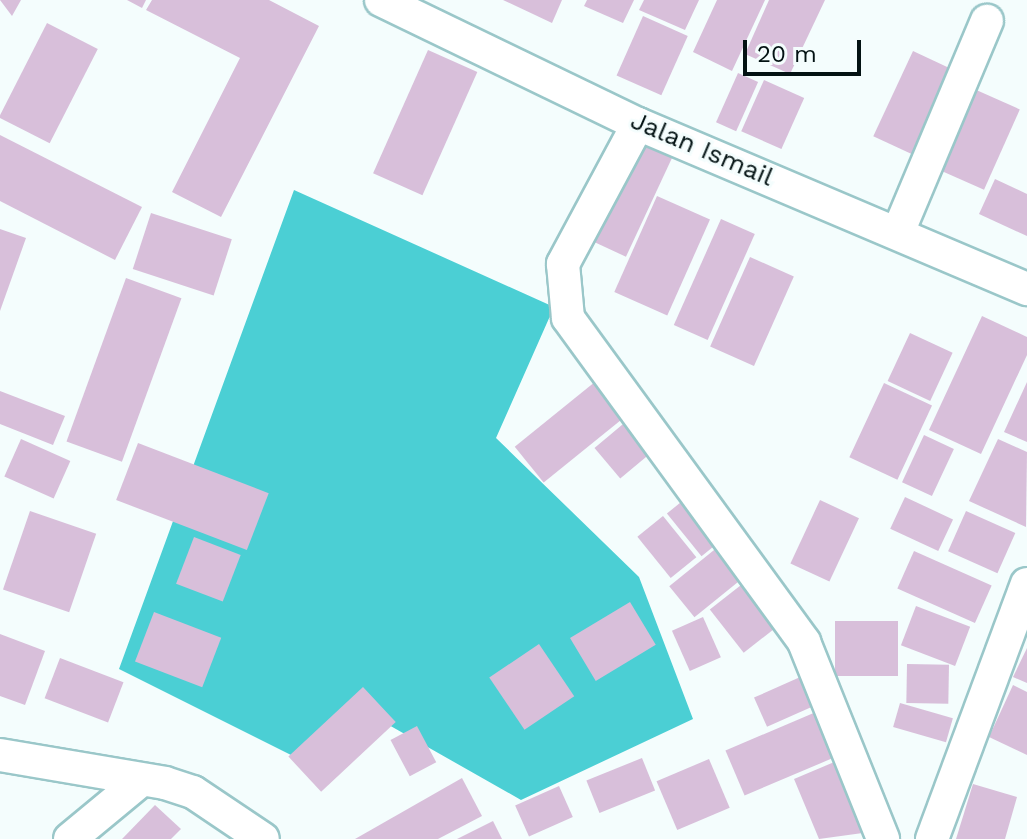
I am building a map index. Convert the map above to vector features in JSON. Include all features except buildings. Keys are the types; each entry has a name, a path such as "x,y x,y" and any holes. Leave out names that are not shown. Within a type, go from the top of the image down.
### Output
{"street":[{"name":"Jalan Ismail","path":"381,0 638,124 899,230 1027,289"},
{"path":"899,230 987,21"},
{"path":"638,124 563,264 568,318 804,642 883,839"},
{"path":"932,839 1027,584"},
{"path":"0,755 193,792 263,839"},
{"path":"70,839 140,781"}],"shaded area":[{"path":"294,190 554,307 496,438 639,577 693,719 521,800 373,716 297,758 119,669"}]}
